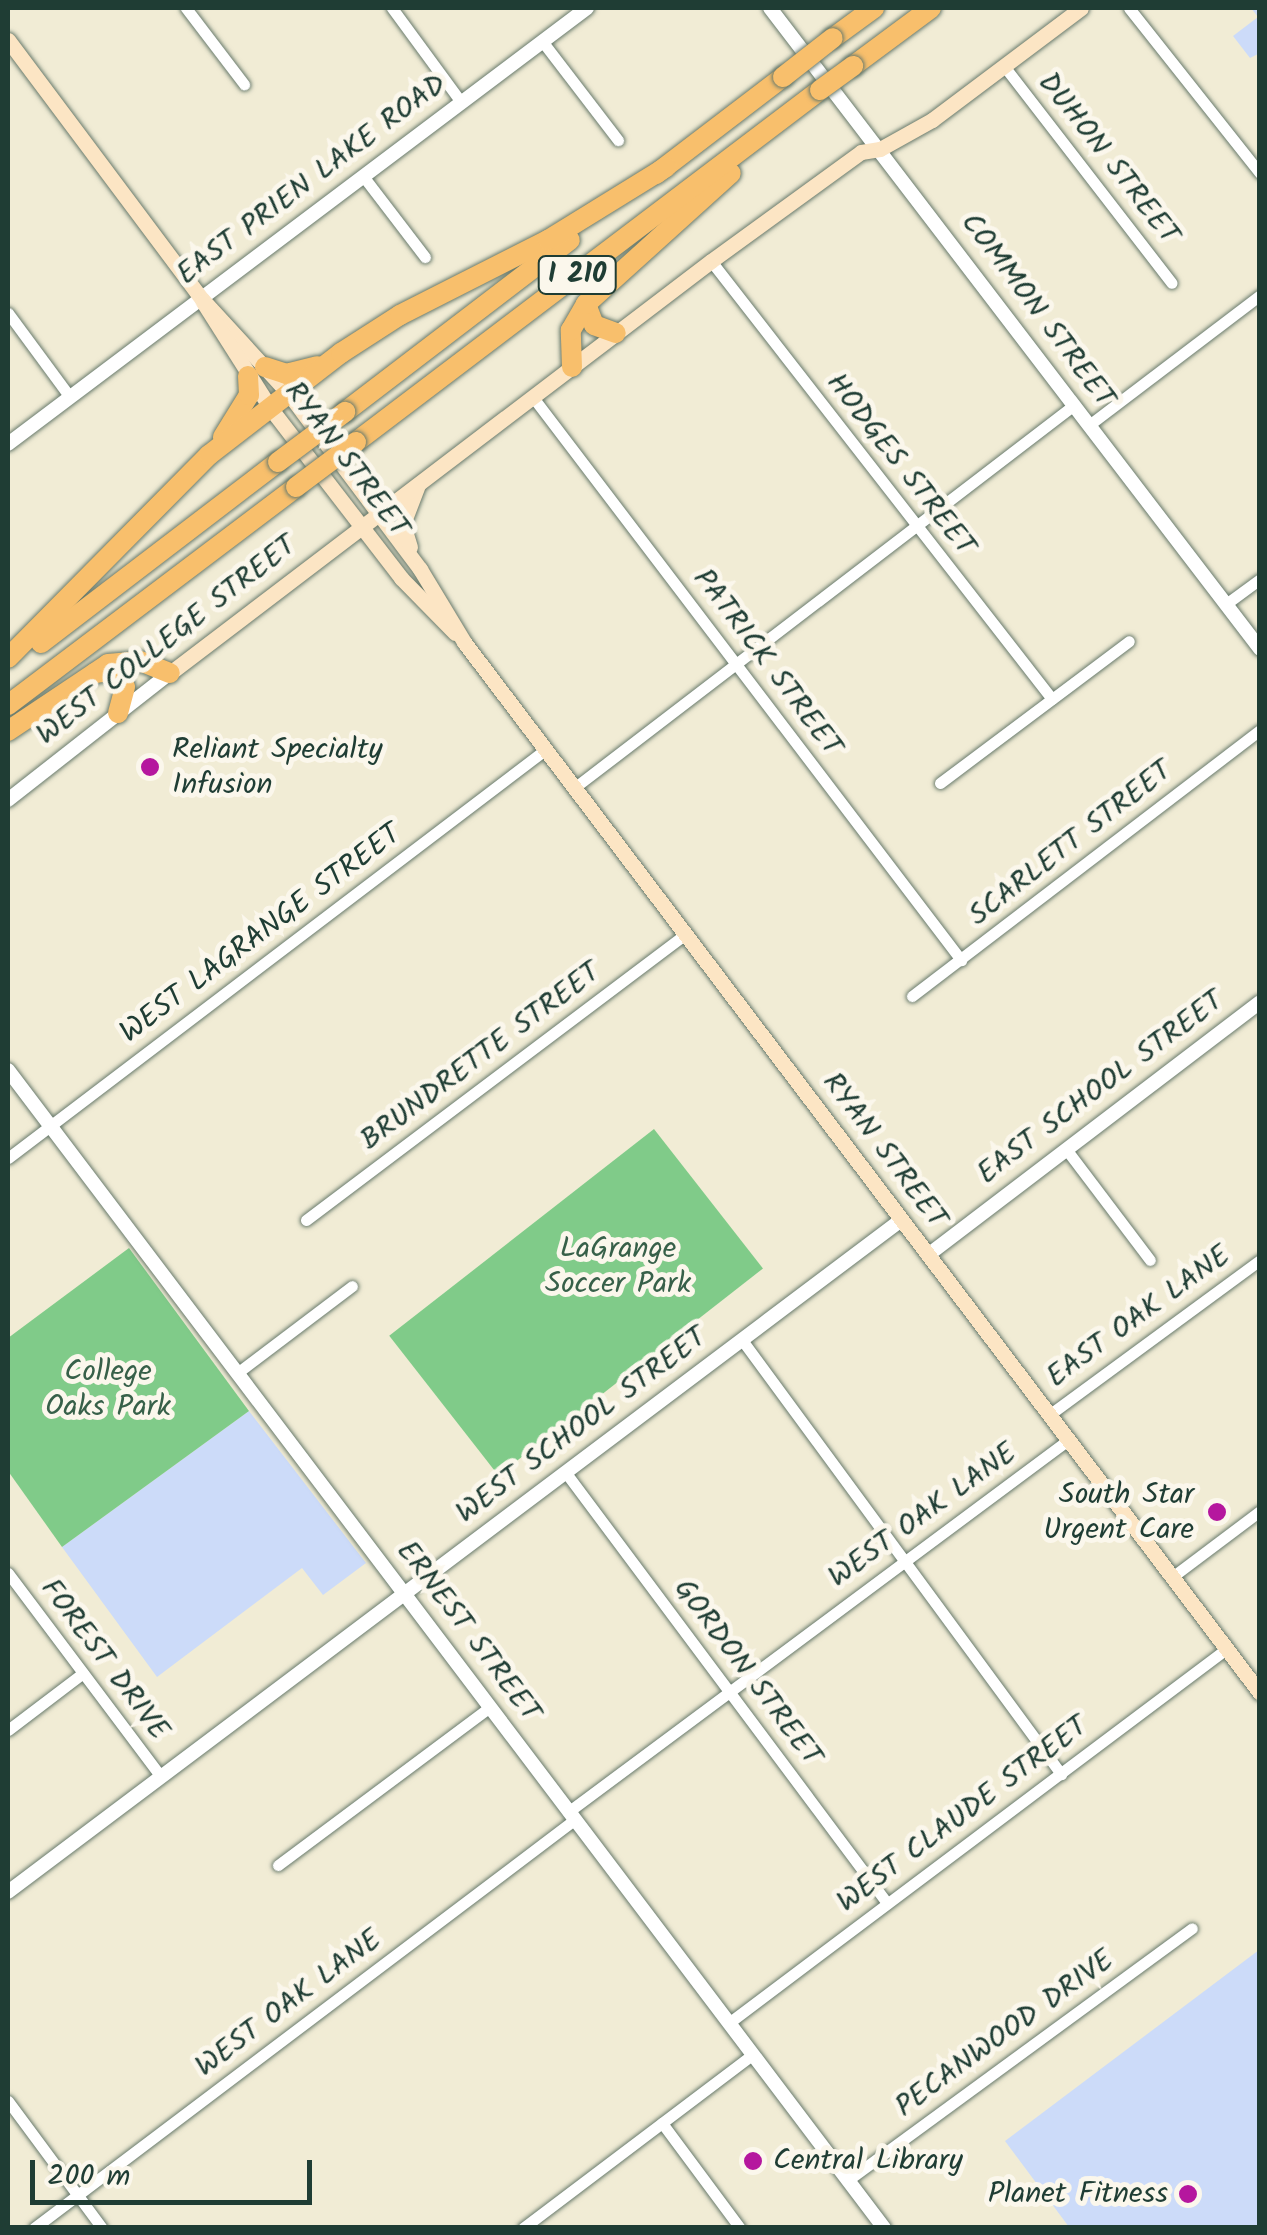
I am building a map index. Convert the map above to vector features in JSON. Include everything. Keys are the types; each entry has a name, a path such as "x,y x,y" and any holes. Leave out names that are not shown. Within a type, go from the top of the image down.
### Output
{"highway":[{"name":"I 210","path":"8,668 874,8"},
{"name":"I 210","path":"8,704 931,8"},
{"path":"572,367 570,330 586,304 779,130 800,105"},
{"path":"200,464 341,353 400,315 548,240 666,167"},
{"path":"586,304 594,325 616,333"},
{"path":"8,658 56,614 200,464 242,410 257,372 299,373 341,353"},
{"path":"8,731 93,673 122,661 140,661 170,673"},
{"path":"93,673 109,671 122,678 125,687 118,713"}],"main road":[{"name":"WEST COLLEGE STREET","path":"170,673 378,512 861,152 880,149 932,120 1081,8"},
{"name":"RYAN STREET","path":"8,40 257,372 271,409 401,578 464,642"},
{"name":"RYAN STREET","path":"257,372 288,394 378,512 420,568 464,642 1260,1693"},
{"path":"420,568 403,524 421,480"}],"street":[{"path":"186,8 244,84"},
{"path":"392,8 461,102"},
{"name":"EAST PRIEN LAKE ROAD","path":"8,444 584,8"},
{"name":"COMMON STREET","path":"770,8 1260,649"},
{"path":"1129,8 1260,173"},
{"path":"542,41 618,140"},
{"name":"DUHON STREET","path":"1004,66 1172,282"},
{"path":"363,176 425,257"},
{"name":"HODGES STREET","path":"711,262 1052,699"},
{"path":"1089,424 1260,294"},
{"path":"8,313 70,397"},
{"name":"PATRICK STREET","path":"532,396 961,960"},
{"path":"574,788 1074,405"},
{"path":"1226,604 1260,579"},
{"path":"940,783 1129,641"},
{"name":"WEST COLLEGE STREET","path":"8,800 170,673"},
{"name":"SCARLETT STREET","path":"912,996 1260,730"},
{"name":"WEST LAGRANGE STREET","path":"8,1158 546,750"},
{"name":"BRUNDRETTE STREET","path":"306,1220 685,934"},
{"name":"EAST SCHOOL STREET","path":"928,1255 1260,1002"},
{"name":"ERNEST STREET","path":"8,1070 884,2228"},
{"path":"1066,1149 1150,1260"},
{"name":"WEST SCHOOL STREET","path":"8,1892 902,1220"},
{"name":"EAST OAK LANE","path":"1049,1414 1260,1260"},
{"path":"237,1374 352,1286"},
{"path":"742,1340 1061,1774"},
{"name":"WEST OAK LANE","path":"34,2228 730,1691 1068,1440"},
{"name":"GORDON STREET","path":"566,1473 887,1903"},
{"path":"1172,1577 1260,1511"},
{"name":"FOREST DRIVE","path":"8,1573 161,1776"},
{"name":"WEST CLAUDE STREET","path":"730,2022 1226,1649"},
{"path":"8,1730 83,1673"},
{"path":"278,1865 490,1707"},
{"name":"PECANWOOD DRIVE","path":"848,2180 1192,1928"},
{"path":"523,2228 753,2054"},
{"path":"8,2101 102,2228"},
{"path":"662,2123 740,2228"}],"shaded area":[{"path":"1251,8 1259,8 1260,53 1250,58 1233,36 1258,17"},
{"path":"249,1411 366,1563 323,1595 302,1568 157,1677 62,1547"},
{"path":"1259,1950 1259,2227 1069,2227 1005,2141"}],"green space":[{"name":"LaGrange Soccer Park","path":"654,1129 763,1268 498,1475 389,1336"},
{"name":"College Oaks Park","path":"129,1248 249,1411 62,1547 8,1471 8,1338"}],"place":[{"name":"Reliant Specialty Infusion","path":"150,767"},
{"name":"South Star Urgent Care","path":"1217,1512"},
{"name":"Central Library","path":"753,2161"},
{"name":"Planet Fitness","path":"1188,2194"}]}
